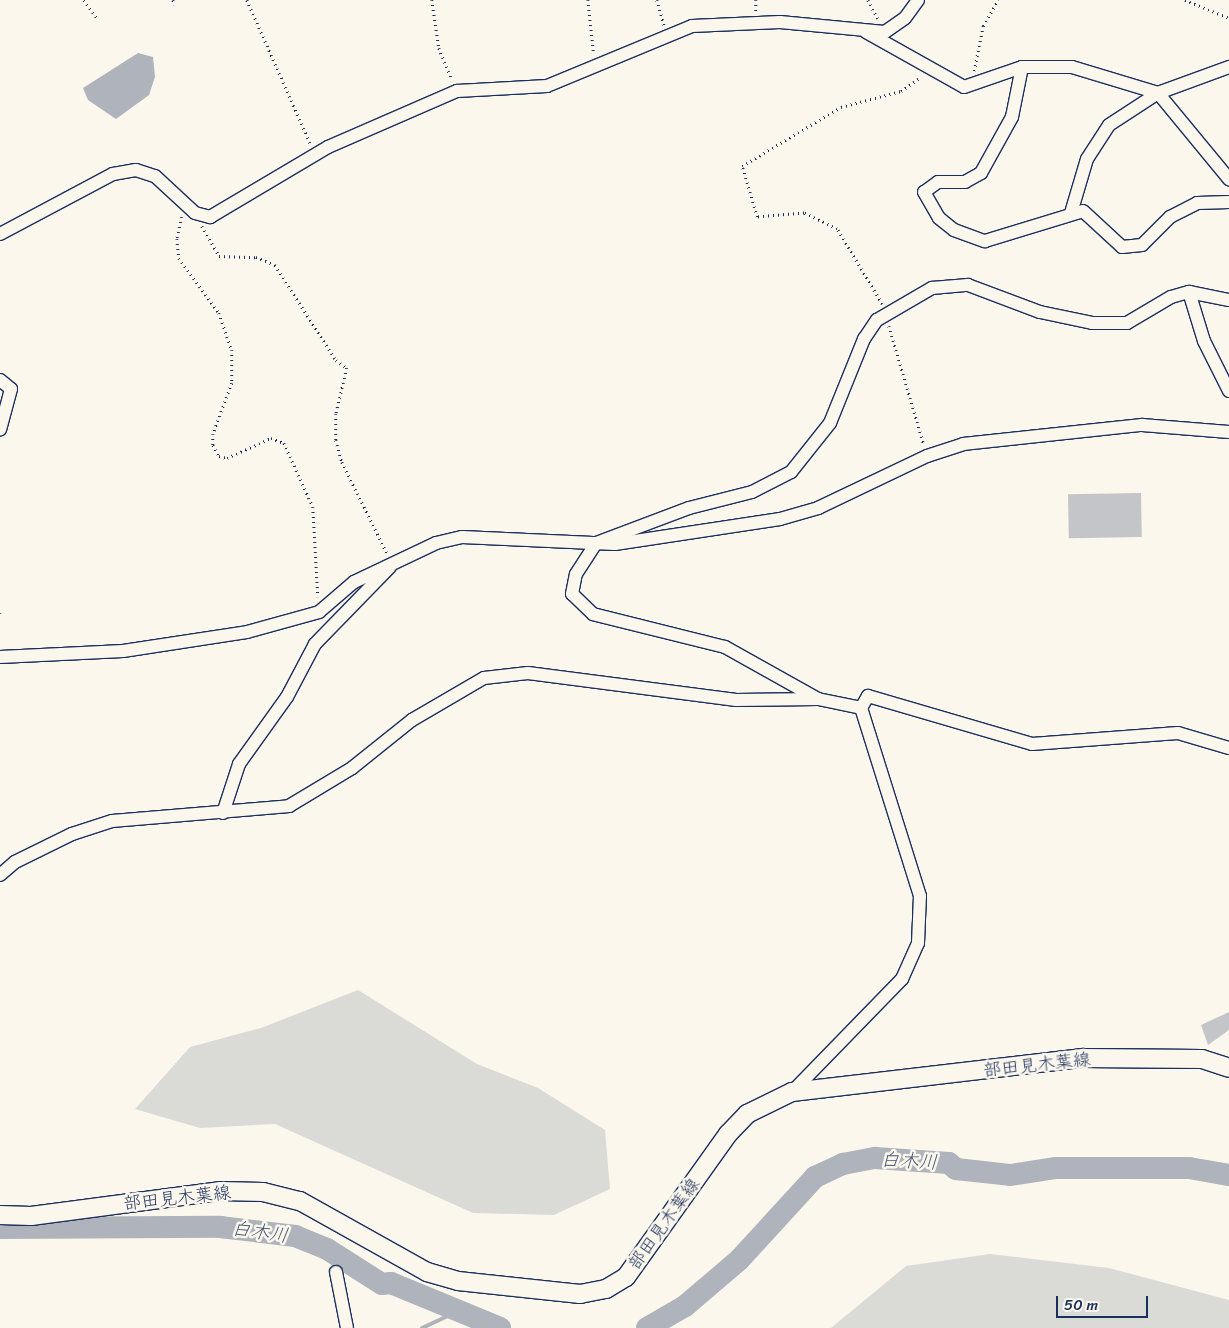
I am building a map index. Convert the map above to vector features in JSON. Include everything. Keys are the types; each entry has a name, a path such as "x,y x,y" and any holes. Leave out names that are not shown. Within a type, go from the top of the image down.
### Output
{"main road":[{"name":"部田見木葉線","path":"0,1215 31,1216 221,1191 263,1192 300,1201 427,1272 458,1281 580,1294 606,1289 626,1277 728,1134 747,1114 792,1092 1083,1058 1202,1059 1229,1068"}],"street":[{"path":"0,234 125,171 155,176 203,217 220,214 316,155 457,91 534,88 596,69 668,35 710,24 780,22 866,32 885,32 905,18 918,0"},
{"path":"866,32 956,85 971,87 1022,67 1072,67 1158,93 1229,179"},
{"path":"1022,67 1012,117 981,173 965,182 938,182 924,192 939,218 985,241 1071,213 1083,211 1098,220 1112,239 1129,246 1142,245 1170,217 1197,203 1229,202"},
{"path":"1071,213 1087,159 1109,124 1158,93 1229,67"},
{"path":"818,700 725,647 593,614 583,608 572,594 576,574 596,543 689,508 752,492 791,472 830,423 864,339 877,320 932,288 968,285 1040,312 1092,323 1127,323 1171,297 1189,292 1229,300"},
{"path":"1189,292 1204,341 1229,391"},
{"path":"0,380 11,389 0,430"},
{"path":"0,657 142,648 247,632 319,612 354,582 391,562 462,536 596,543 678,536 780,519 818,508 927,456 962,444 1079,429 1142,425 1229,432"},
{"path":"223,813 239,764 286,697 315,644 391,562"},
{"path":"0,875 15,862 72,834 112,821 185,812 223,813 289,806 318,791 412,720 484,678 528,673 736,700 818,700 861,708"},
{"path":"792,1092 902,979 921,929 920,896 906,843 861,708 868,696 1032,744 1178,733 1229,748"},
{"path":"336,1272 347,1328"}],"path":[{"path":"84,0 97,18"},
{"path":"173,0 175,5"},
{"path":"247,0 316,155"},
{"path":"432,0 440,48 457,91"},
{"path":"588,0 596,69"},
{"path":"657,0 668,35"},
{"path":"868,0 885,32"},
{"path":"971,87 983,26 998,0"},
{"path":"1185,0 1229,18"},
{"path":"883,306 837,229 804,213 757,217 742,166 840,107 901,91 931,70"},
{"path":"186,203 177,239 179,258 220,313 232,350 232,383 213,434 213,445 219,456 227,458 271,438 284,443 313,507 319,612"},
{"path":"203,217 206,240 218,256 256,258 275,265 336,360 347,368 336,414 336,440 342,462 391,562"},
{"path":"886,315 927,456"}],"shaded area":[{"path":"138,53 153,57 155,77 149,95 116,119 88,100 83,88"},
{"path":"358,990 477,1064 538,1088 605,1130 610,1189 554,1215 473,1213 275,1124 200,1128 135,1109 190,1047 261,1028"},
{"path":"990,1254 1109,1268 1229,1300 1229,1328 831,1328 906,1266"}],"building":[{"path":"1141,493 1142,537 1069,538 1068,494"},
{"path":"1229,1012 1229,1030 1208,1045 1201,1025"}],"waterway":[{"name":"白木川","path":"647,1328 685,1306 739,1260 815,1177 843,1164 875,1158 949,1163 956,1169 1010,1175 1056,1168 1189,1168 1229,1175"},
{"name":"白木川","path":"0,1228 220,1227 295,1236 327,1249 382,1284 391,1283 500,1328"},
{"path":"422,1328 454,1313"}]}
